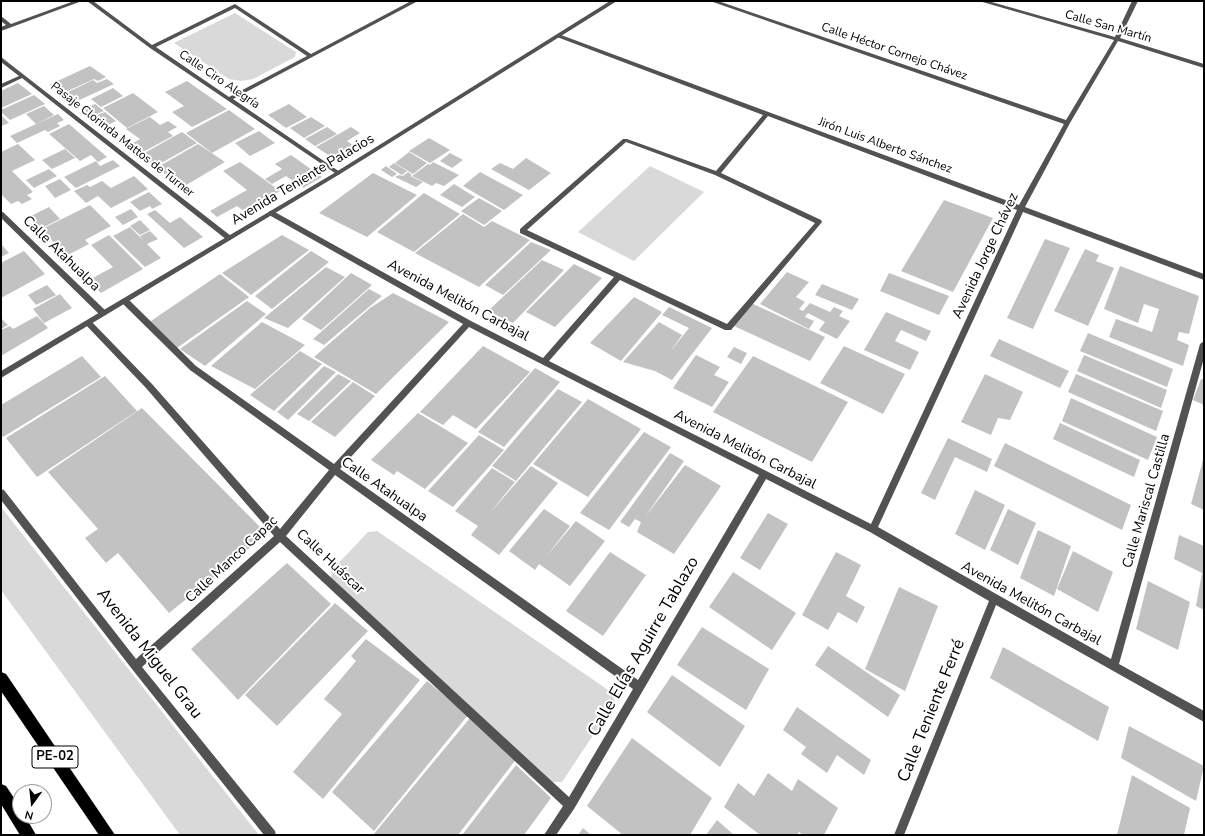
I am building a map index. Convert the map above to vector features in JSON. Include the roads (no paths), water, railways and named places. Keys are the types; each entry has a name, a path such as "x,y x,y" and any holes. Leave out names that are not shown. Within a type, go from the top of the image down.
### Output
{"highway":[{"name":"PE-02","path":"1,679 108,835"},
{"path":"1,791 29,835"}],"street":[{"path":"1,29 79,1"},
{"name":"Calle Ciro Alegría","path":"90,1 152,47 338,173"},
{"path":"229,99 415,1"},
{"name":"Avenida Teniente Palacios","path":"1,375 338,173 614,1"},
{"name":"Calle Héctor Cornejo Chávez","path":"713,1 1067,123"},
{"name":"Calle San Martín","path":"982,1 1117,39 1204,66"},
{"name":"Avenida Jorge Chávez","path":"873,529 1021,208 1067,123 1117,39 1135,1"},
{"path":"152,47 235,6 311,56"},
{"path":"1,18 9,25"},
{"name":"Jirón Luis Alberto Sánchez","path":"559,36 1204,277"},
{"name":"Pasaje Clorinda Mattos de Turner","path":"1,59 229,238"},
{"path":"1,86 22,76"},
{"path":"717,174 767,114"},
{"path":"625,140 717,174 819,222 728,328 618,277 522,230 625,140"},
{"name":"Avenida Melitón Carbajal","path":"271,213 468,323 873,529 994,599 1204,716"},
{"name":"Calle Atahualpa","path":"1,214 103,313"},
{"path":"544,362 618,277"},
{"name":"Calle Atahualpa","path":"125,300 193,368 639,687"},
{"name":"Calle Huáscar","path":"88,322 149,386 280,536 570,805"},
{"name":"Calle Manco Capac","path":"135,666 280,536 334,470 468,323"},
{"name":"Calle Mariscal Castilla","path":"1114,666 1204,344"},
{"name":"Calle Elías Aguirre Tablazo","path":"549,835 570,805 764,474"},
{"name":"Avenida Miguel Grau","path":"1,493 135,666 271,835"},
{"name":"Calle Teniente Ferré","path":"899,835 994,599"}]}
